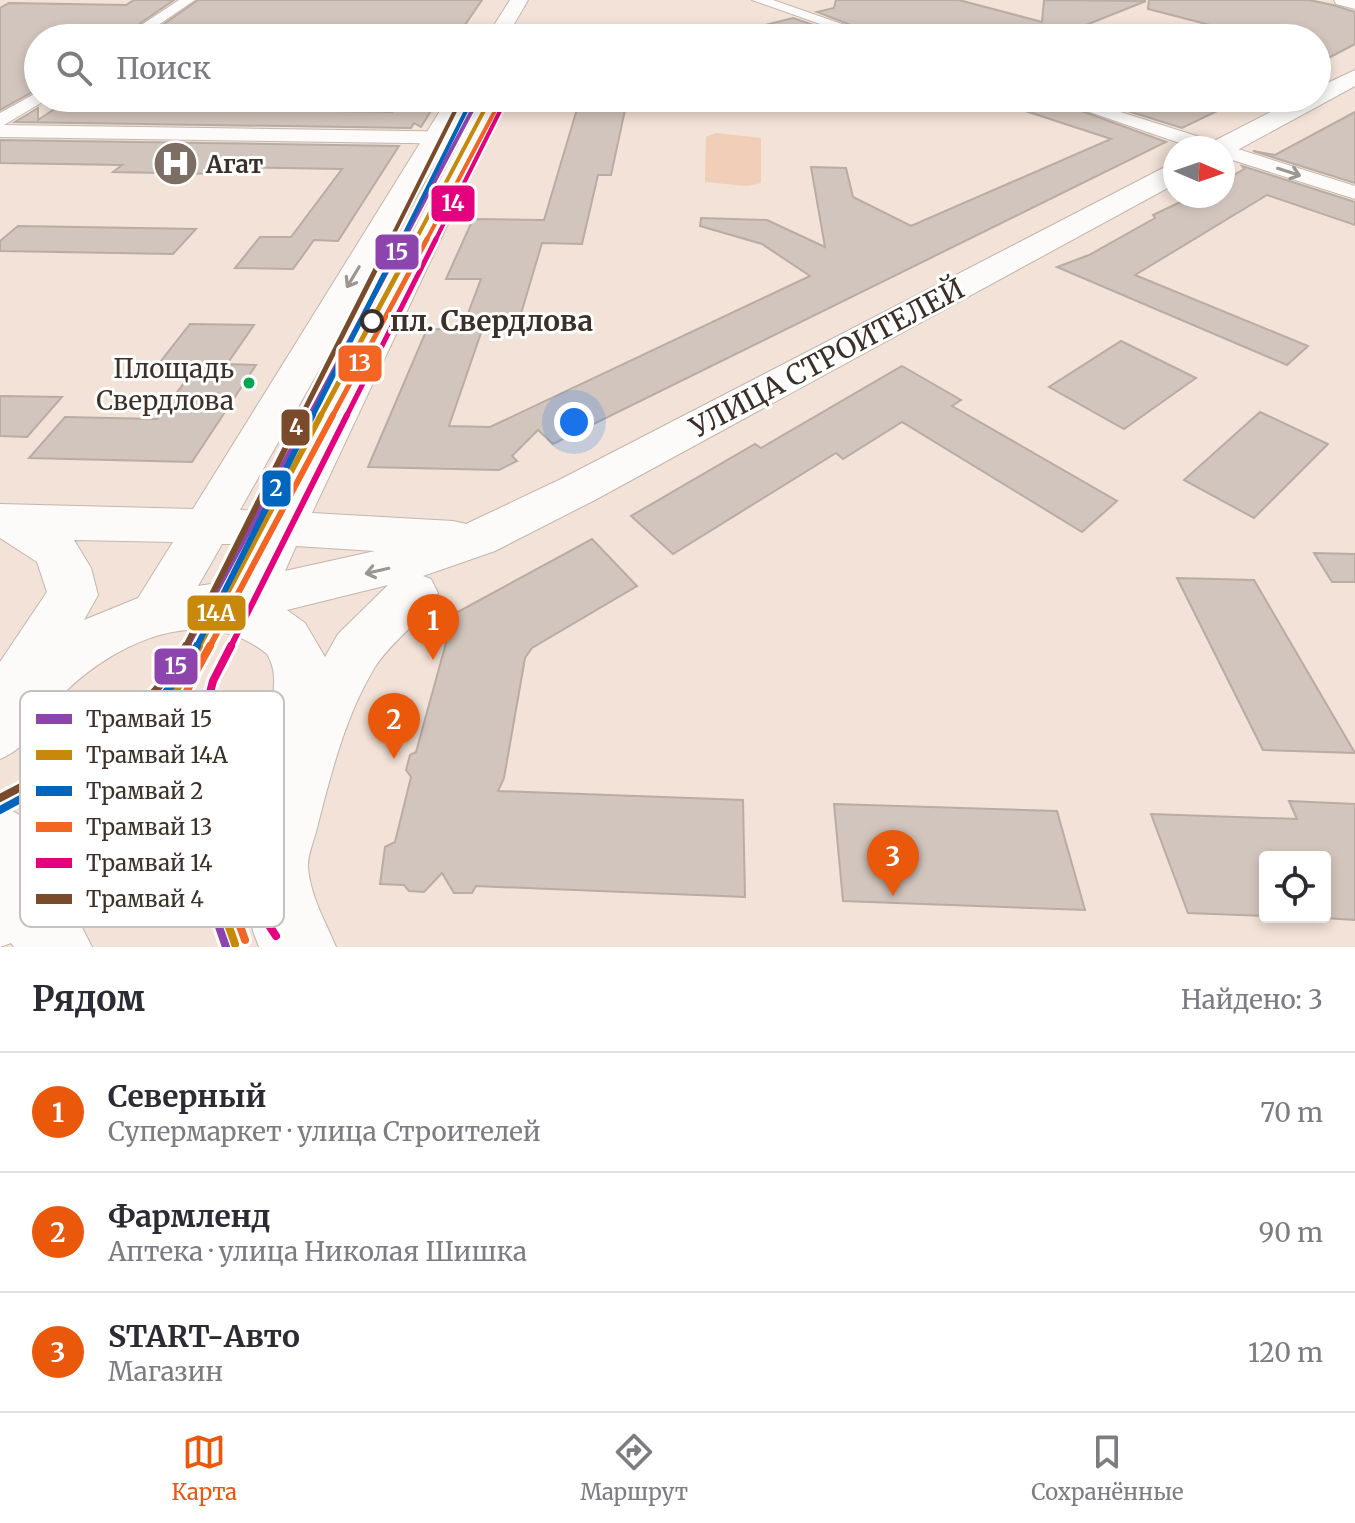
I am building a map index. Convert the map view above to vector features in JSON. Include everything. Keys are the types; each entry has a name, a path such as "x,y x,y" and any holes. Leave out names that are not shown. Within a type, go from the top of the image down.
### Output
{"main road":[{"path":"504,24 519,0"},
{"path":"1343,0 1355,3"},
{"path":"1331,90 1355,77"},
{"path":"167,612 206,526 452,112"},
{"path":"243,604 488,112"},
{"path":"1235,143 1291,112"},
{"name":"УЛИЦА СТРОИТЕЛЕЙ","path":"243,604 386,569 478,539 577,490 1163,179"},
{"path":"6,521 281,528 478,539"},
{"path":"6,521 51,544 70,571 73,595 59,641 25,691"},
{"name":"УЛИЦА СТРОИТЕЛЕЙ","path":"302,725 385,617 478,539"},
{"path":"36,691 97,638 167,612 243,604 268,622 292,646 300,668 302,725 298,782 284,833"},
{"path":"284,746 302,725"},
{"path":"0,836 20,854"},
{"path":"284,914 287,931 301,947"}],"street":[{"path":"151,24 188,0"},
{"path":"759,0 832,24"},
{"path":"0,121 24,106"},
{"path":"1101,112 1176,136"},
{"path":"0,131 475,138"},
{"path":"1235,154 1355,193"}],"shaded area":[{"path":"716,133 761,138 761,183 747,186 705,182 706,137"}],"building":[{"path":"134,0 174,0 139,24 24,24 24,97 0,110 0,8 9,3 126,5"},
{"path":"198,0 482,0 466,24 164,24"},
{"path":"836,0 959,0 1042,22 1044,0 1146,1 1088,24 848,24 817,12 834,8"},
{"path":"1149,0 1309,0 1355,12 1355,44 1331,57 1331,24 1206,24 1148,9"},
{"path":"793,18 810,24 769,24"},
{"path":"31,112 38,112 38,120 50,112 430,112 421,127 414,123 411,128 15,122"},
{"path":"576,112 625,112 611,175 598,175 582,244 542,243 520,317 467,316 481,279 446,279 473,219 544,220"},
{"path":"1028,112 1084,112 1163,141 553,444 538,430 512,456 517,461 499,470 368,467 427,329 482,330 449,426 490,427 810,276 762,244 700,226 701,218 767,220 825,247 811,167 846,168 853,197 911,226 1111,139"},
{"path":"1131,112 1215,112 1182,128"},
{"path":"1355,112 1355,183 1253,151 1275,155"},
{"path":"0,140 399,146 338,241 314,240 293,269 235,268 260,237 291,237 342,169 224,167 217,174 113,172 122,165 0,163"},
{"path":"1242,166 1355,202 1355,225 1267,195 1135,275 1308,346 1287,365 1057,267 1089,255 1168,208 1235,208 1235,174 1244,169"},
{"path":"18,226 196,229 173,254 0,251 0,241"},
{"path":"190,324 254,325 227,364 256,365 192,462 29,458 65,417 157,419 196,367 157,366"},
{"path":"1121,341 1196,378 1124,429 1049,387"},
{"path":"902,366 961,400 952,406 1117,501 1082,532 902,422 843,459 836,453 673,554 631,516 755,444 761,448"},
{"path":"0,396 62,397 27,437 0,436"},
{"path":"1260,412 1328,444 1254,518 1184,480"},
{"path":"592,539 637,586 532,648 525,658 504,778 498,791 743,800 745,897 476,886 472,893 454,893 442,873 424,892 409,891 404,885 380,884 385,847 395,842 411,777 406,770 410,755 416,752 454,614"},
{"path":"1314,553 1355,554 1355,582 1332,582"},
{"path":"1177,578 1254,580 1355,753 1263,750"},
{"path":"1289,801 1355,804 1355,920 1331,918 1331,851 1259,851 1259,916 1188,913 1151,814 1297,819"},
{"path":"834,804 1057,811 1085,910 843,901"}],"tram line":[{"name":"4","path":"152,691 177,663 455,112"},
{"name":"2","path":"165,691 186,668 466,112"},
{"name":"15","path":"167,691 173,673 472,112"},
{"name":"14А","path":"177,691 483,112"},
{"name":"13","path":"188,691 494,112"},
{"name":"14","path":"210,691 499,112"},
{"name":"4","path":"0,798 20,788"},
{"name":"2","path":"0,810 20,799"},
{"name":"15","path":"219,927 226,947"},
{"name":"14А","path":"229,927 235,944"},
{"name":"13","path":"241,927 245,940"},
{"name":"14","path":"270,927 276,936"}],"place":[{"name":"Агат","path":"175,164"},
{"name":"пл. Свердлова","path":"372,321"},
{"name":"Площадь Свердлова","path":"249,383"},
{"name":"Северный","path":"433,660"},
{"name":"Фармленд","path":"394,759"},
{"name":"START-Авто","path":"893,896"}]}
